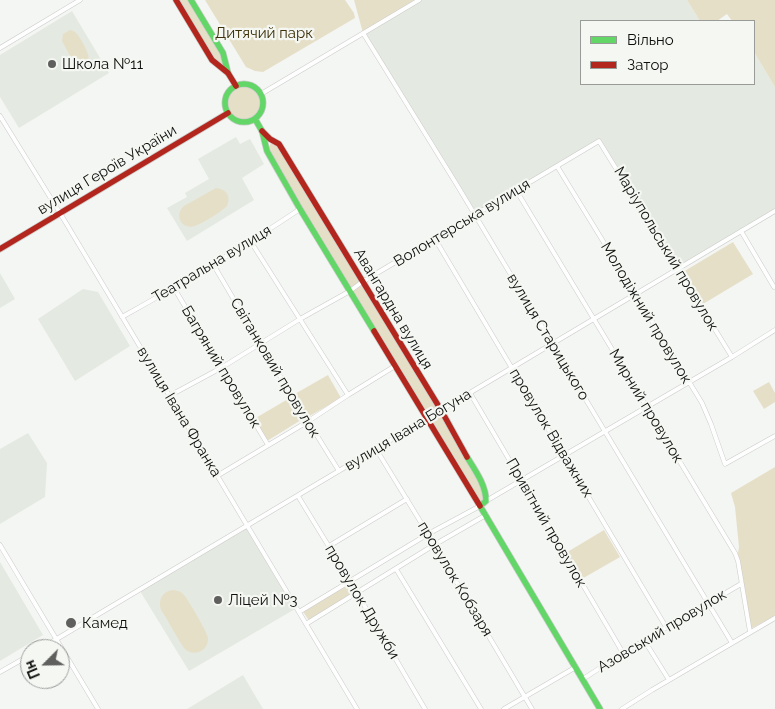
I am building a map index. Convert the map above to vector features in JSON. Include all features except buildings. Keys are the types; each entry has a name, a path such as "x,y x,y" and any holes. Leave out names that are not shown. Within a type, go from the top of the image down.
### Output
{"street":[{"path":"0,48 80,0"},
{"path":"176,0 212,60 228,73"},
{"path":"192,0 223,53 228,73 236,86"},
{"path":"261,94 419,0"},
{"name":"вулиця Старицького","path":"363,34 475,215 732,643"},
{"path":"250,85 261,94 263,108 255,119 242,122 234,120 228,113 225,104 227,96 236,86 250,85"},
{"name":"вулиця Героїв України","path":"0,249 228,113"},
{"name":"вулиця Івана Франка","path":"0,116 357,709"},
{"name":"Авангардна вулиця","path":"255,119 262,131 279,144 441,410 478,476 486,495 486,500"},
{"name":"Авангардна вулиця","path":"262,131 267,151 300,209 486,515 600,709"},
{"name":"Волонтерська вулиця","path":"169,396 221,368 599,141"},
{"name":"Маріупольський провулок","path":"599,141 732,357"},
{"name":"Молодіжний провулок","path":"557,166 702,403 712,424 725,464 775,436"},
{"name":"Мирний провулок","path":"516,190 736,554 750,632"},
{"name":"Театральна вулиця","path":"122,317 251,242 300,209"},
{"name":"вулиця Івана Богуна","path":"59,639 775,211"},
{"path":"740,232 774,287"},
{"name":"провулок Відважних","path":"435,238 666,627"},
{"path":"251,242 348,395"},
{"name":"Світанковий провулок","path":"213,264 339,472"},
{"name":"Багряний провулок","path":"174,288 268,445"},
{"path":"299,612 775,330"},
{"path":"217,476 308,422 395,366"},
{"name":"Привітний провулок","path":"470,393 623,653"},
{"name":"провулок Кобзаря","path":"376,449 532,709"},
{"name":"провулок Дружби","path":"298,496 425,709"},
{"path":"329,546 407,499"},
{"path":"306,624 486,515"},
{"path":"0,545 56,639"},
{"path":"396,569 481,709"},
{"name":"Азовський провулок","path":"583,679 644,640 741,584"},
{"path":"622,709 775,618"},
{"path":"644,640 669,680"},
{"path":"0,672 20,661"},
{"path":"70,662 98,709"},
{"path":"504,709 576,668"}],"shaded area":[{"path":"418,0 687,0 699,20 580,20 580,85 755,85 755,54 775,87 775,211 678,269 599,141 475,215 363,33"},
{"name":"Школа №11","path":"72,11 109,73 19,128 0,97 0,55"},
{"path":"236,137 240,144 250,139 264,164 242,178 254,200 187,241 167,208 187,197 185,193 209,179 198,159"},
{"path":"0,273 15,299 0,308"},
{"path":"83,289 98,292 130,346 75,381 38,319"},
{"path":"28,433 47,463 45,497 0,524 0,449"},
{"name":"Ліцей №3","path":"247,526 295,609 189,671 140,591"},
{"path":"0,562 43,635 36,639 20,639 20,649 0,661"},
{"path":"243,675 263,709 187,709 197,703"}],"green space":[{"path":"176,0 191,0 223,53 228,73 212,60"},
{"name":"Дитячий парк","path":"205,0 345,0 354,13 355,18 263,72 246,67"},
{"path":"354,0 419,0 363,33"},
{"path":"687,0 775,0 775,87 755,54 755,20 731,20 727,14 718,20 699,20"},
{"path":"70,30 77,34 87,52 89,62 84,67 78,67 74,63 62,41 63,34"},
{"path":"244,86 256,91 261,103 256,115 244,120 232,115 227,103 232,91"},
{"path":"271,143 279,144 441,410 486,495 480,506 267,151"},
{"path":"216,188 223,190 227,194 229,200 227,206 195,226 186,226 180,221 180,213 184,206"},
{"path":"733,242 753,274 703,304 683,272"},
{"path":"328,375 341,398 306,418 293,395"},
{"path":"769,382 775,393 775,402 764,409 753,391"},
{"path":"288,399 301,420 267,441 254,419"},
{"path":"775,467 775,616 750,629 739,564 735,507 731,493"},
{"path":"604,530 620,557 580,580 564,554"},
{"path":"347,582 352,591 351,595 308,619 302,610"},
{"path":"172,590 183,594 204,629 208,642 201,651 193,653 186,650 161,610 160,603 162,597"}],"traffic: fast":[{"path":"191,0 223,53 228,73"},
{"path":"244,84 251,85 257,90 262,96 263,103 262,110 257,116 251,121 244,122 237,121 231,116 226,110 225,103 226,96 231,90 237,85 244,84"},
{"path":"255,119 262,131 267,151 374,331"},
{"path":"467,457 480,478 486,495 486,501 480,506 600,709"}],"traffic: jam":[{"path":"176,0 212,60 228,73 236,86"},
{"path":"0,249 228,113"},
{"path":"262,131 279,144 441,410 467,457"},
{"path":"374,331 480,506"}],"place":[{"name":"Школа №11","path":"52,64"},
{"name":"Ліцей №3","path":"218,600"},
{"name":"Камед","path":"71,623"}]}
